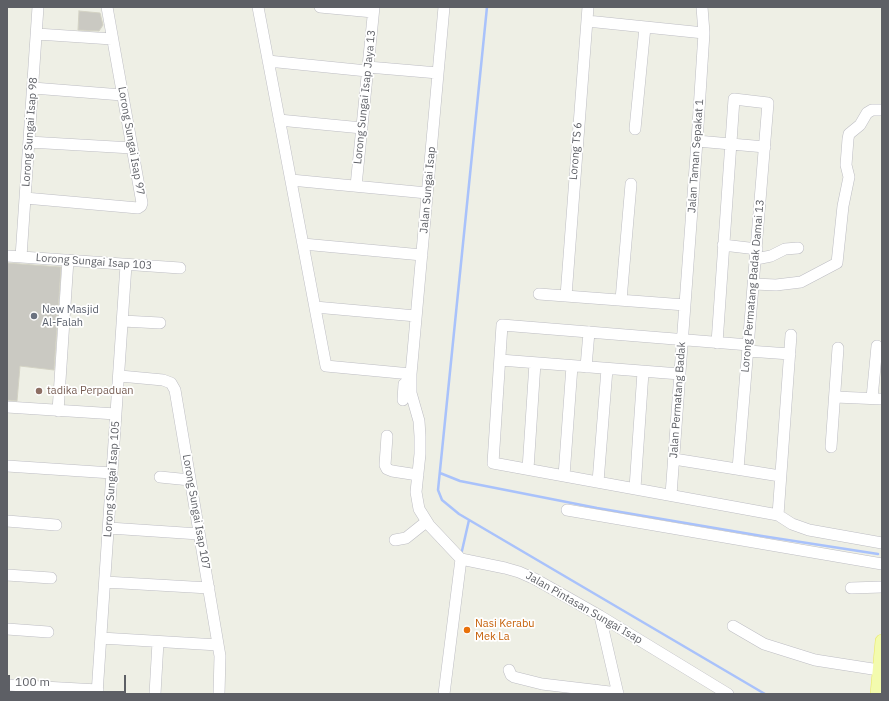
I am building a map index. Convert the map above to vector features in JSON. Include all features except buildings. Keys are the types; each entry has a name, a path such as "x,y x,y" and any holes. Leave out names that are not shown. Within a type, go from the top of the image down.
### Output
{"main road":[{"path":"879,693 879,670 882,641"}],"street":[{"name":"Lorong Sungai Isap 98","path":"21,257 38,7"},
{"name":"Lorong Sungai Isap 97","path":"25,198 138,208 141,206 142,203 107,7"},
{"path":"258,7 326,366 411,377"},
{"path":"320,7 374,9"},
{"name":"Jalan Sungai Isap","path":"411,377 444,7"},
{"name":"Lorong TS 6","path":"566,296 588,7"},
{"name":"Jalan Taman Sepakat 1","path":"685,305 704,33 702,7"},
{"name":"Lorong Sungai Isap Jaya 13","path":"356,186 374,9"},
{"path":"587,21 704,33"},
{"path":"635,129 645,27"},
{"path":"37,34 112,39"},
{"path":"268,61 438,73"},
{"path":"33,88 122,95"},
{"name":"Lorong Permatang Badak Damai 13","path":"730,144 734,99 768,103 738,469"},
{"path":"754,284 776,285 801,282 837,263 843,206 849,177 846,165 849,134 860,125 867,112 872,110 882,110"},
{"path":"279,120 362,128"},
{"path":"697,141 765,147"},
{"path":"29,142 132,148"},
{"path":"717,343 730,144"},
{"path":"291,180 427,193"},
{"path":"621,300 630,184"},
{"path":"303,244 422,256"},
{"path":"723,245 756,254 771,256 785,249 798,248"},
{"name":"Lorong Sungai Isap 103","path":"7,256 180,268"},
{"path":"58,411 68,260"},
{"name":"Lorong Sungai Isap 105","path":"98,692 116,414 120,376 126,265"},
{"path":"539,294 685,305"},
{"name":"Jalan Permatang Badak","path":"671,494 685,305"},
{"path":"316,307 416,316"},
{"path":"123,321 160,323"},
{"path":"790,354 717,343 502,325 493,463 671,494 778,515 792,524 808,530 882,543"},
{"path":"586,367 589,332"},
{"path":"778,515 791,334"},
{"path":"834,397 877,398 876,346"},
{"path":"831,447 838,348"},
{"path":"500,360 680,374"},
{"path":"528,469 535,363"},
{"path":"564,476 572,366"},
{"path":"598,482 607,369"},
{"path":"635,488 643,372"},
{"name":"Lorong Sungai Isap 107","path":"120,376 163,380 174,386 218,646 220,666 219,694"},
{"path":"403,400 404,384 411,377"},
{"path":"411,377 411,393 419,421 420,436 417,501 418,509 426,522 462,559 444,694"},
{"path":"7,407 116,414"},
{"path":"387,436 385,465 387,469 418,475"},
{"path":"674,459 780,476"},
{"path":"7,466 112,473"},
{"path":"160,477 190,480"},
{"path":"567,510 882,564"},
{"path":"7,521 56,525"},
{"path":"395,540 406,538 426,522"},
{"path":"109,528 199,534"},
{"name":"Jalan Pintasan Sungai Isap","path":"462,559 519,572 535,579 629,633 728,694"},
{"path":"7,575 51,578"},
{"path":"105,582 209,588"},
{"path":"851,588 882,588"},
{"path":"509,670 511,675 514,677 542,684 618,694 600,616"},
{"path":"734,626 764,644 815,660 879,670"},
{"path":"7,629 48,632"},
{"path":"606,642 612,638 629,633"},
{"path":"101,638 218,646"},
{"path":"155,694 158,642"},
{"path":"7,685 98,692"}],"waterway":[{"path":"487,7 438,490 442,500 459,514 765,694"},
{"path":"440,473 460,481 597,508 878,554"},
{"path":"461,555 469,520"}],"place":[{"name":"New Masjid Al-Falah","path":"34,316"},
{"name":"tadika Perpaduan","path":"39,391"},
{"name":"Nasi Kerabu Mek La","path":"467,630"}]}
